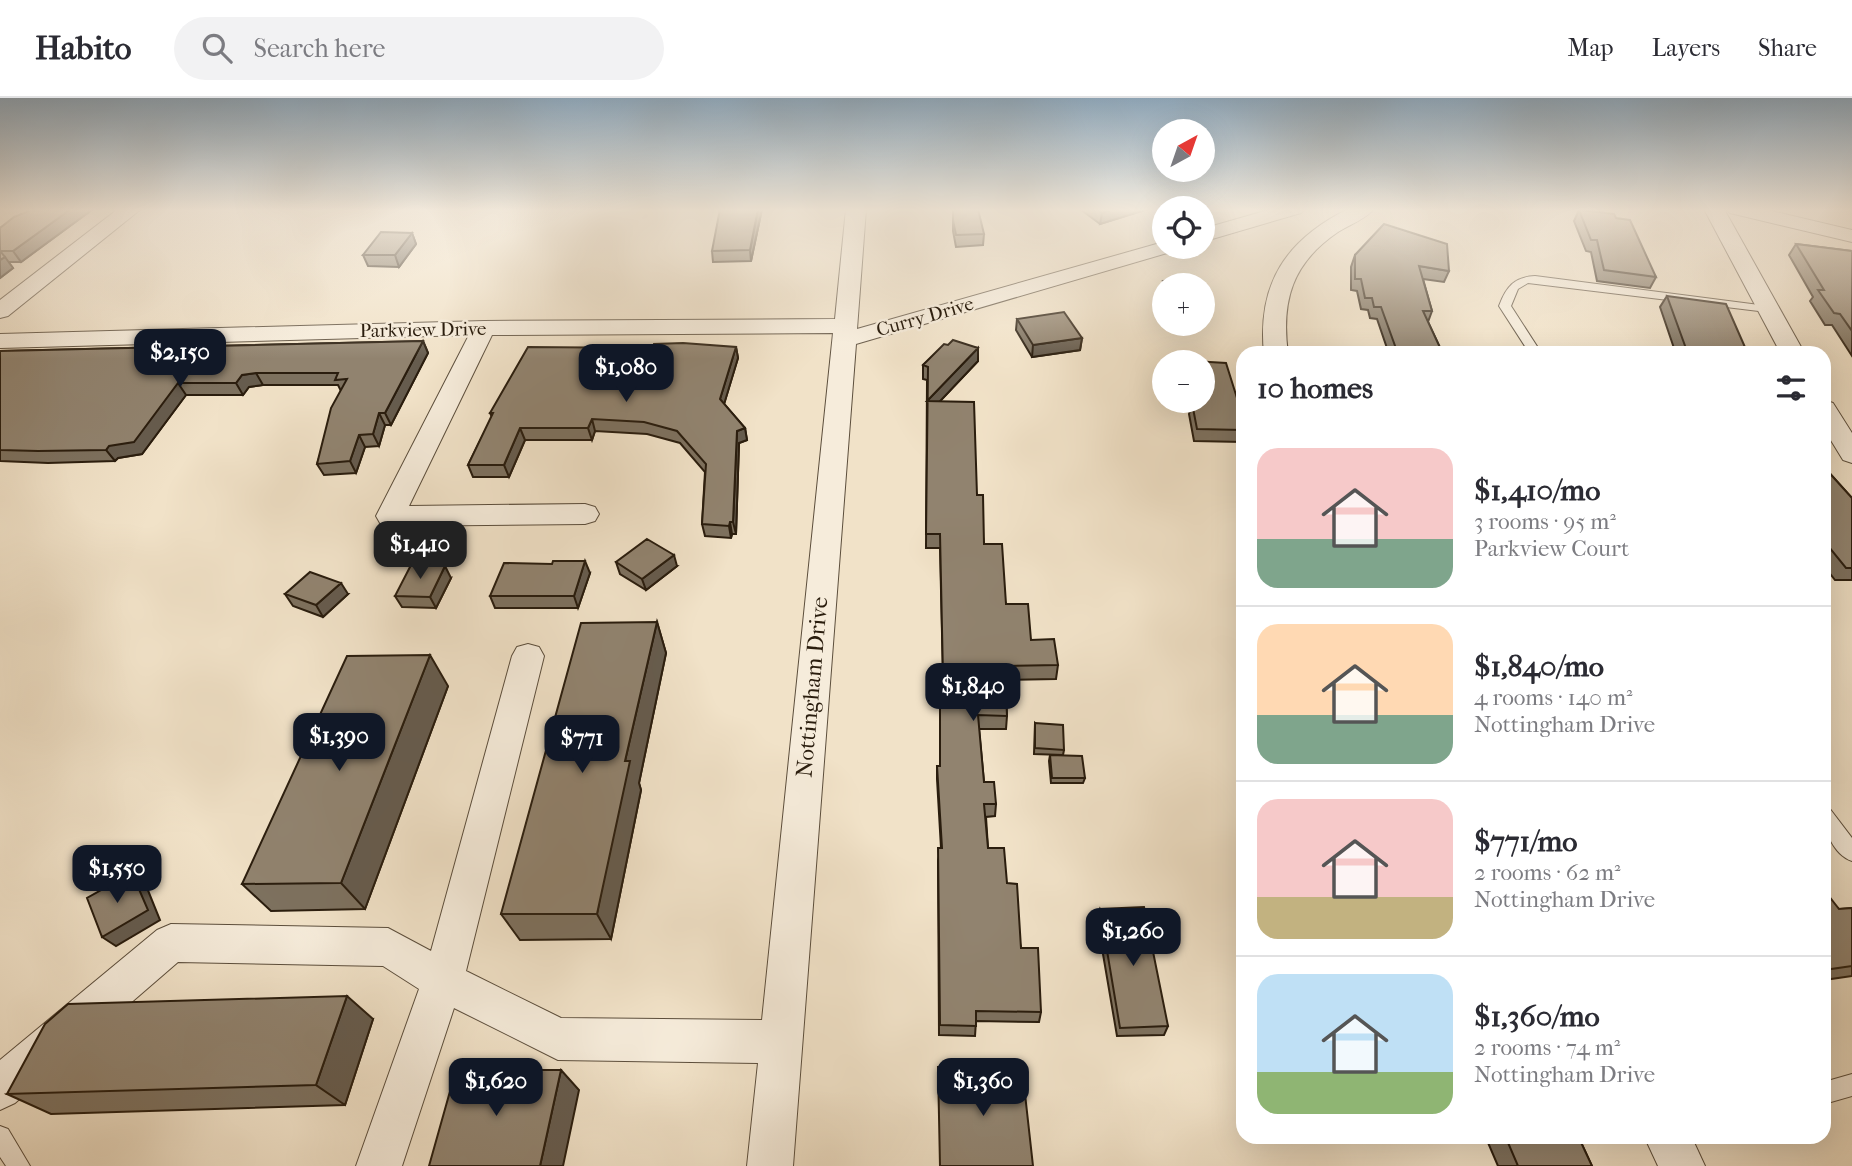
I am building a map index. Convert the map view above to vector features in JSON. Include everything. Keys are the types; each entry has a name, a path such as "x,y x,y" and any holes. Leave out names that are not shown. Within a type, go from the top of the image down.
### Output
{"street":[{"path":"0,311 67,259"},
{"name":"Nottingham Drive","path":"770,1166 852,259"},
{"name":"Curry Drive","path":"845,333 1123,259"},
{"path":"1275,346 1272,319 1274,302 1286,272 1296,259"},
{"path":"1740,259 1788,346"},
{"path":"484,328 390,516 585,514"},
{"name":"Parkview Drive","path":"0,341 484,328 845,333"},
{"path":"1831,420 1852,454"},
{"path":"379,1166 443,981 528,656"},
{"path":"0,1088 171,943 388,947 443,981 558,1039 781,1041"},
{"path":"1671,1144 1682,1166"}],"lane":[{"path":"1531,346 1505,306 1508,292 1520,281 1531,278 1563,285 1767,309"},
{"path":"1831,824 1852,853"},
{"path":"1831,1091 1852,1085"},
{"path":"0,1137 19,1166"}],"building":[{"path":"1355,259 1448,259 1449,271 1419,266 1432,311 1423,311 1439,346 1395,346 1381,307 1374,307 1372,298 1365,298 1361,279 1355,279"},
{"path":"1601,259 1648,259 1656,277 1604,270"},
{"path":"1805,259 1852,259 1852,331 1840,314 1834,313 1818,290 1824,290"},
{"path":"1667,296 1726,304 1744,346 1685,346"},
{"path":"1064,312 1082,338 1033,345 1017,319"},
{"path":"953,340 978,348 928,400 928,367 923,365 944,344 948,345"},
{"path":"423,341 385,413 379,413 373,434 359,435 350,461 317,464 331,408 347,379 335,380 338,373 256,373 242,375 236,383 178,383 134,442 109,446 106,450 0,450 0,351"},
{"path":"654,344 736,347 720,399 745,428 737,431 733,522 730,522 729,526 702,524 706,464 677,431 644,422 592,419 588,428 520,428 504,465 468,465 493,413 490,413 528,347 653,348"},
{"path":"1215,362 1226,363 1236,395 1236,430 1197,429 1194,413 1215,413"},
{"path":"928,401 974,402 977,495 983,495 984,544 1002,544 1006,604 1028,604 1031,640 1054,639 1058,665 1005,666 1007,716 978,715 984,782 994,782 996,804 984,804 988,848 1004,848 1007,883 1017,884 1021,948 1038,948 1041,1012 976,1011 976,1026 940,1025 938,848 942,848 937,766 940,766 940,676 943,676 940,534 926,534"},
{"path":"1831,475 1852,498 1852,568 1846,568 1831,550"},
{"path":"647,539 674,555 642,579 616,562"},
{"path":"553,561 585,561 574,596 490,596 504,563 552,564"},
{"path":"411,565 445,566 430,597 395,596"},
{"path":"310,572 341,583 316,605 285,594"},
{"path":"657,622 625,761 630,761 597,914 501,914 581,623"},
{"path":"430,655 341,883 242,884 347,656"},
{"path":"1035,723 1063,725 1064,750 1035,748"},
{"path":"1050,755 1082,756 1085,778 1052,778"},
{"path":"132,873 148,910 102,937 87,898"},
{"path":"1831,899 1839,909 1852,908 1852,966 1831,969"},
{"path":"1144,907 1168,1026 1120,1028 1100,909"},
{"path":"347,996 316,1085 7,1094 45,1024 68,1004"},
{"path":"1011,1066 1011,1076 1023,1076 1033,1166 940,1166 938,1067"},
{"path":"456,1070 561,1070 540,1166 429,1166"},
{"path":"1509,1144 1582,1144 1592,1166 1518,1166"}]}
